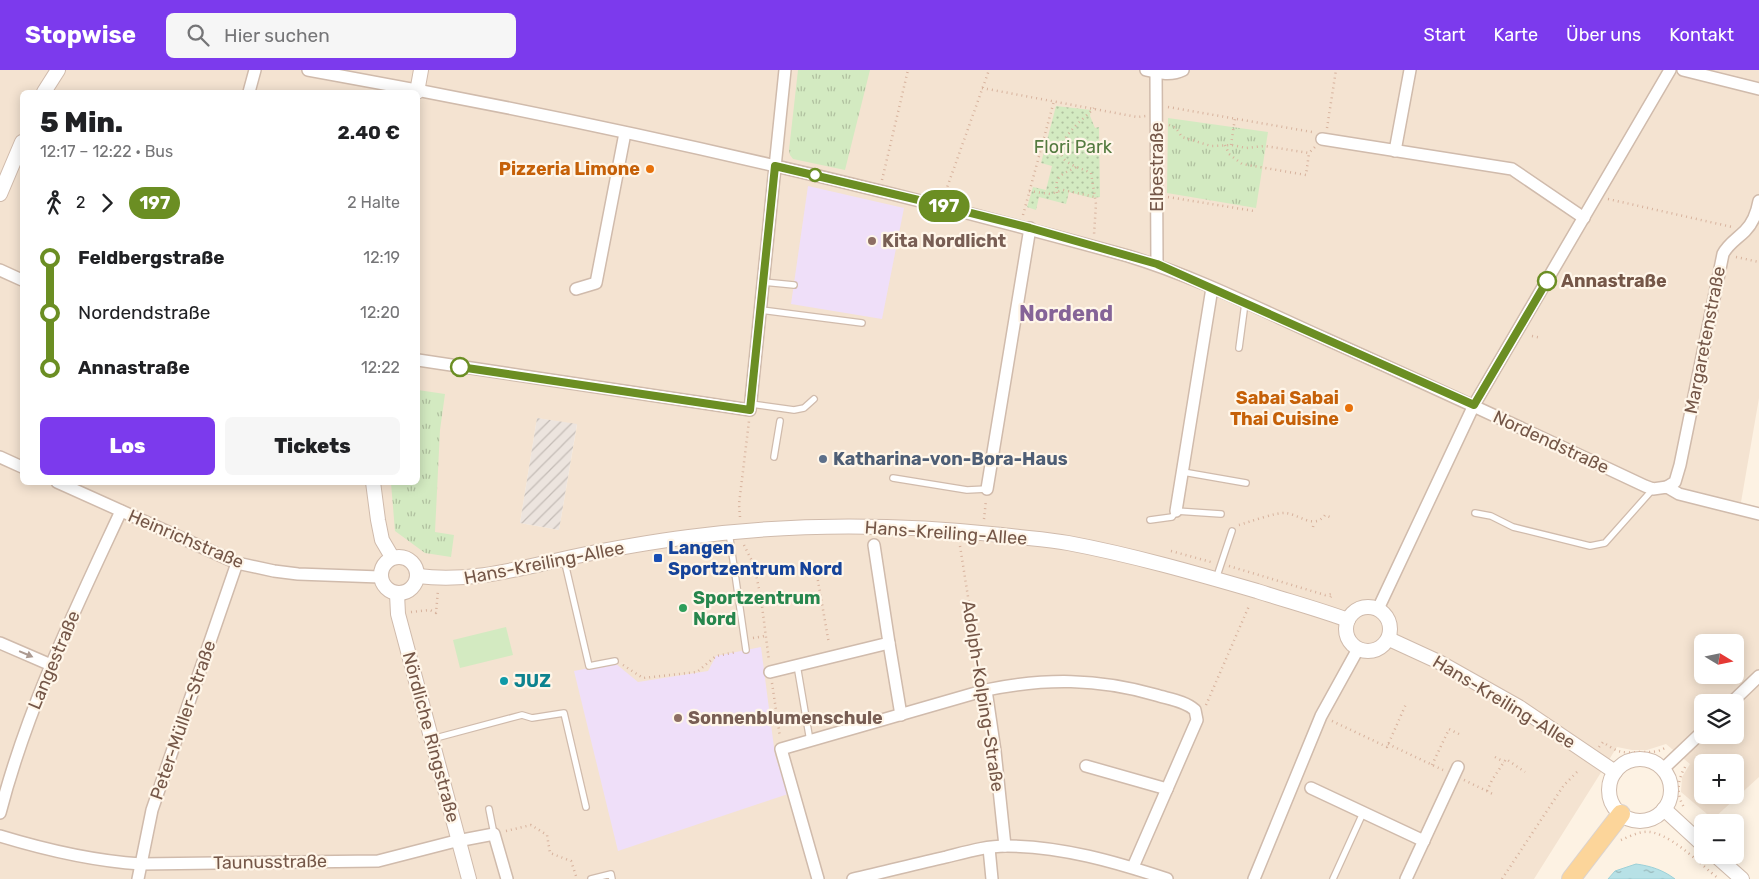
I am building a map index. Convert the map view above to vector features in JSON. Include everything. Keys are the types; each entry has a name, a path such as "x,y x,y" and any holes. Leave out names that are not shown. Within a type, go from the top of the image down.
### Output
{"main road":[{"path":"1571,879 1620,814"}],"street":[{"path":"250,90 255,70"},
{"name":"Nordendstraße","path":"308,70 412,90"},
{"path":"417,90 422,70"},
{"path":"420,360 751,407 785,70"},
{"path":"1153,71 1172,73 1183,70"},
{"path":"1395,150 1410,70"},
{"path":"1378,608 1474,405 1670,70"},
{"path":"1684,70 1759,88"},
{"path":"45,90 54,71"},
{"name":"Elbestraße","path":"1153,71 1156,113 1157,264"},
{"name":"Nordendstraße","path":"420,92 625,133 880,190 1025,227 1157,264 1474,405 1653,489"},
{"path":"576,289 596,283 625,133"},
{"path":"1324,139 1512,169 1584,218"},
{"path":"0,194 20,147"},
{"name":"Margaretenstraße","path":"1667,487 1675,482 1680,465 1723,254 1727,247 1746,230 1753,220 1759,201"},
{"path":"987,488 1025,227"},
{"path":"0,270 20,279"},
{"path":"1176,511 1212,288"},
{"path":"0,457 20,466"},
{"name":"Heinrichstraße","path":"64,485 237,563 298,574 380,577"},
{"path":"373,485 382,540 392,557"},
{"path":"1653,489 1667,487 1679,494 1759,514"},
{"name":"Langestraße","path":"0,813 21,743 51,665 121,511"},
{"name":"Hans-Kreiling-Allee","path":"418,576 439,579 479,577 564,559 688,537 729,532 842,526 958,530 1067,543 1160,564 1324,611 1348,620"},
{"path":"874,545 901,715"},
{"path":"392,557 408,559 414,564 418,576 411,589 397,594 384,586 380,577 382,568 392,557"},
{"name":"Peter-Müller-Straße","path":"138,879 152,810 237,563"},
{"name":"Nördliche Ringstraße","path":"397,594 398,614 469,879"},
{"path":"1371,607 1378,608 1390,622 1389,639 1379,649 1372,652 1358,649 1351,644 1347,637 1348,620 1357,610 1371,607"},
{"name":"Hans-Kreiling-Allee","path":"1389,639 1440,662 1519,707 1615,772"},
{"path":"770,672 889,643"},
{"path":"0,644 51,665"},
{"path":"1254,879 1321,716 1358,649"},
{"path":"1740,694 1759,676"},
{"path":"818,879 781,749 986,690 1059,680 1111,684 1178,701 1190,706 1197,715 1133,868"},
{"name":"Adolph-Kolping-Straße","path":"986,690 995,751 1005,846"},
{"path":"1663,769 1694,740"},
{"path":"1638,759 1656,763 1663,769 1671,784 1669,802 1664,810 1652,819 1644,821 1628,818 1620,814 1610,799 1609,789 1615,772 1622,765 1638,759"},
{"path":"1086,766 1167,789"},
{"path":"1406,879 1458,767"},
{"path":"1311,788 1424,841"},
{"path":"1664,810 1694,837"},
{"path":"494,834 507,879"},
{"name":"Taunusstraße","path":"0,836 74,855 141,864 378,861 494,834"},
{"path":"853,879 1005,846 1063,852 1133,868 1167,879"},
{"path":"989,848 992,879"},
{"path":"1725,864 1742,879"}],"lane":[{"path":"763,282 794,285"},
{"path":"1239,348 1245,303"},
{"path":"760,310 862,323"},
{"path":"751,407 794,410 804,408 814,399"},
{"path":"774,456 780,421"},
{"path":"1183,472 1246,483"},
{"path":"894,478 967,490 987,488"},
{"path":"1475,513 1491,516 1513,527 1590,546 1605,543 1653,489"},
{"path":"1150,520 1172,517 1176,511 1221,514"},
{"path":"1216,579 1232,531"},
{"path":"729,532 746,650"},
{"path":"564,559 588,666 615,661"},
{"path":"797,665 810,741"},
{"path":"432,739 522,715 532,718 564,713 586,807"},
{"path":"490,809 494,834"},
{"path":"1333,879 1364,813"},
{"path":"591,879 610,874 612,879"}],"path":[{"path":"880,190 908,70"},
{"path":"941,205 989,70"},
{"path":"1225,145 1229,154 1242,164 1306,175 1309,153 1324,139 1336,70"},
{"path":"982,88 1137,117 1156,113 1235,118 1310,130 1324,139"},
{"path":"1025,227 1029,191 1054,101"},
{"path":"1094,108 1065,138 1060,148 1065,160 1076,167 1092,173 1095,197 1094,246"},
{"path":"1156,113 1176,128 1182,137 1201,144 1210,146 1230,145 1246,148 1265,146 1309,153"},
{"path":"1230,145 1235,118"},
{"path":"1056,193 1055,182 1058,177 1076,167"},
{"path":"1029,191 1050,194 1063,190 1095,197"},
{"path":"1157,195 1254,210"},
{"path":"1597,197 1746,230"},
{"path":"1723,254 1759,262"},
{"path":"1532,336 1541,338"},
{"path":"740,511 739,504 751,407"},
{"path":"1232,531 1240,524 1285,512 1314,522 1322,520 1325,515 1332,518"},
{"path":"984,514 984,520"},
{"path":"1312,527 1314,522"},
{"name":"Adolph-Kolping-Straße","path":"960,546 981,678 986,690"},
{"path":"744,549 754,565 761,598 781,749"},
{"path":"817,575 831,656"},
{"path":"398,614 430,610 436,613 439,579"},
{"path":"1197,715 1205,707 1249,606"},
{"path":"615,661 642,678 696,672 716,656 746,650"},
{"path":"1321,716 1386,747 1406,704"},
{"path":"1432,765 1449,729 1459,734"},
{"path":"1495,757 1504,762"},
{"path":"1487,791 1506,759 1525,772"},
{"path":"1502,879 1564,784 1578,771"},
{"path":"494,834 531,825 547,835 550,853 571,861 576,879"},
{"path":"1608,830 1621,840 1644,832 1655,832 1667,837 1719,879"}],"shaded area":[{"path":"0,70 1759,70 1759,398 1740,508 1759,512 1759,777 1744,791 1744,754 1694,754 1694,803 1681,792 1682,777 1690,764 1666,744 1647,750 1617,747 1534,879 0,879","holes":["537,418 577,425 559,530 520,523"]},
{"path":"808,186 904,208 882,319 791,304"},
{"path":"537,418 577,424 559,530 520,523"},
{"name":"Sonnenblumenschule","path":"761,647 775,755 788,794 618,851 574,671 615,663 638,682 708,671 716,656"},
{"path":"1695,804 1729,804 1718,814 1707,814"}],"green space":[{"path":"798,70 870,70 845,170 793,159 790,155"},
{"name":"Flori Park","path":"1056,106 1091,110 1090,116 1095,128 1099,127 1100,197 1092,198 1069,192 1066,204 1039,197 1036,210 1027,207 1033,187 1046,190 1052,166 1041,163"},
{"path":"1168,118 1268,132 1256,208 1167,193"},
{"path":"420,390 445,394 440,430 435,532 454,535 451,557 425,553 395,531 391,485 420,485"},
{"path":"506,627 513,655 460,668 453,640"}],"water":[{"path":"1636,864 1657,869 1675,879 1608,879 1615,871"}],"bus line":[{"name":"197","path":"460,367 750,410 775,166 1030,228 1157,264 1474,405 1547,281"}],"place":[{"name":"Pizzeria Limone","path":"650,169"},
{"name":"Kita Nordlicht","path":"872,241"},
{"name":"Annastraße","path":"1547,281"},
{"name":"Sabai Sabai Thai Cuisine","path":"1349,408"},
{"name":"Katharina-von-Bora-Haus","path":"823,459"},
{"name":"Langen Sportzentrum Nord","path":"658,558"},
{"name":"Sportzentrum Nord","path":"683,608"},
{"name":"JUZ","path":"504,681"},
{"name":"Sonnenblumenschule","path":"678,718"}],"district":[{"name":"Nordend","path":"1066,313"}]}
